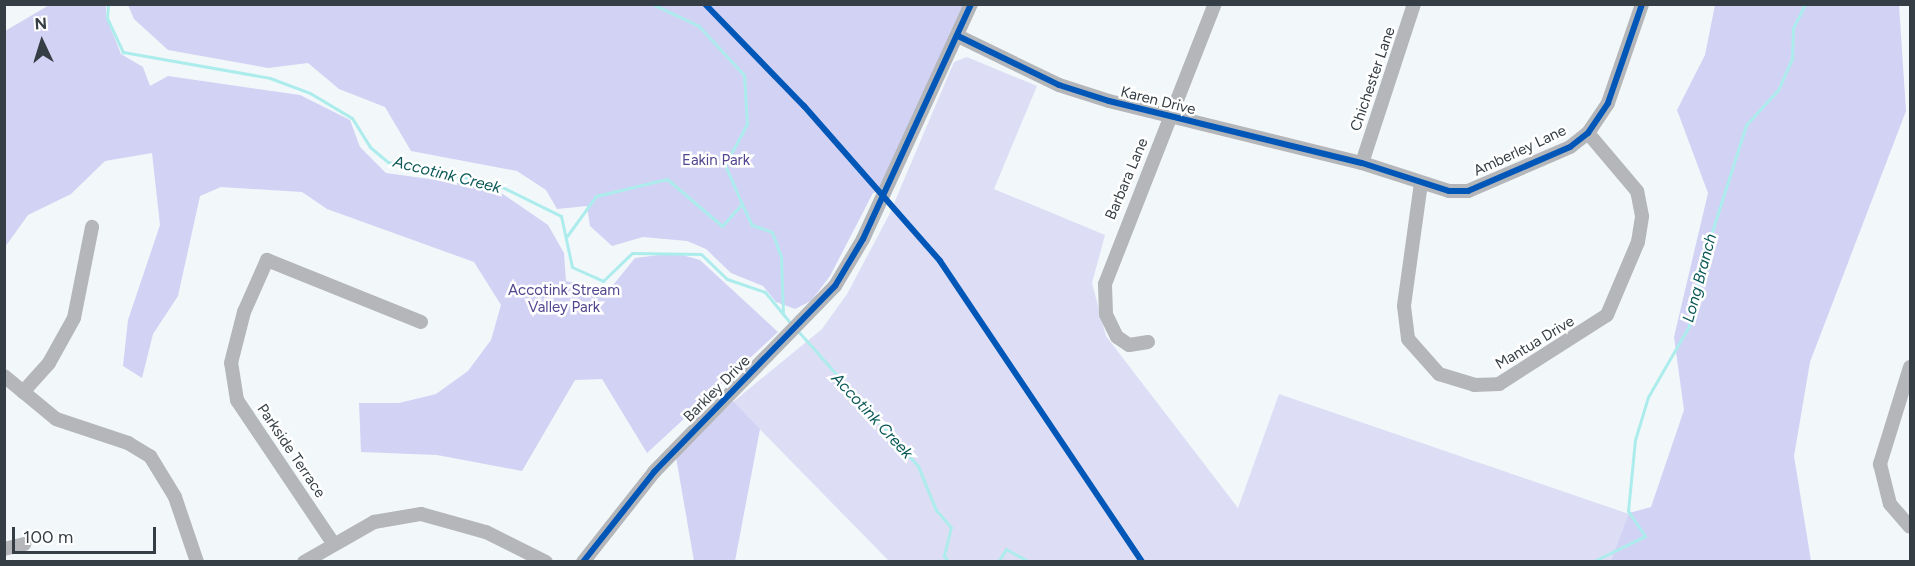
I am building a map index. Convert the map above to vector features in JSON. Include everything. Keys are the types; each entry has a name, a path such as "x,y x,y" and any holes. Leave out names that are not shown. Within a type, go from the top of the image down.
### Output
{"street":[{"name":"Barkley Drive","path":"583,561 653,473 812,315 863,239 971,4"},
{"name":"Barbara Lane","path":"1148,342 1120,341 1106,315 1103,296 1118,243 1215,4"},
{"name":"Chichester Lane","path":"1362,163 1414,4"},
{"name":"Amberley Lane","path":"1362,163 1455,192 1481,188 1588,133 1608,103 1642,4"},
{"name":"Karen Drive","path":"958,36 1059,85 1170,117 1362,163"},
{"name":"Mantua Drive","path":"1421,183 1404,306 1408,339 1438,374 1474,386 1498,384 1602,320 1638,242 1642,216 1636,191 1588,133"},
{"path":"23,392 49,363 74,318 92,228"},
{"name":"Parkside Terrace","path":"333,543 237,400 231,363 244,312 267,260 421,322"},
{"path":"1911,367 1880,464 1890,504 1911,527"},
{"path":"4,376 56,419 128,443 150,456 175,497 197,561"},
{"path":"304,561 333,543 388,517 421,514 486,532 546,561"},
{"path":"4,549 24,544"}],"shaded area":[{"path":"967,57 1037,86 994,189 1105,235 1092,283 1106,336 1238,508 1279,394 1629,514 1612,561 889,561 733,402 822,329 847,294 889,215 954,62"}],"green space":[{"name":"Accotink Stream Valley Park","path":"51,4 106,5 106,17 121,54 143,67 150,86 168,76 300,95 350,120 360,147 386,173 494,188 548,225 564,253 566,281 609,290 635,258 675,253 700,260 778,332 647,453 602,379 575,380 522,471 437,455 361,452 359,403 399,403 436,394 468,371 491,340 501,305 474,262 327,209 302,192 221,187 200,196 178,296 153,334 142,378 123,366 128,320 160,225 152,153 105,161 71,194 28,215 5,247 5,31"},
{"name":"Eakin Park","path":"128,5 964,5 881,191 873,193 830,276 811,301 795,309 776,302 763,286 731,273 706,249 687,241 643,237 612,246 590,226 587,206 557,209 546,190 517,171 411,151 385,107 339,89 308,63 268,68 168,50 134,19"},
{"path":"1715,5 1899,5 1906,111 1810,362 1794,456 1811,561 1611,561 1629,513 1651,507 1684,410 1674,337 1708,193 1677,110 1705,55"},
{"path":"733,401 760,429 735,561 694,561 676,457"}],"waterway":[{"name":"Accotink Creek","path":"108,4 107,18 123,52 270,78 310,93 352,118 370,147 388,162 494,183 561,216 572,267 603,281 632,253 701,254 727,279 765,292 792,325"},
{"path":"567,236 596,196 667,179 722,226 742,204 725,165 747,124 744,75 699,26 652,4"},
{"name":"Long Branch","path":"1592,562 1645,536 1628,511 1635,440 1648,397 1689,326 1702,263 1746,125 1778,90 1792,58 1793,28 1805,4"},
{"path":"742,204 752,225 772,232 781,257 783,314"},
{"name":"Accotink Creek","path":"797,330 918,466 936,510 951,527 944,556 949,562"},
{"name":"Accotink Creek","path":"998,562 1006,549 1029,562"}],"cycle path":[{"path":"705,4 804,106 940,261 1142,562"},
{"path":"583,562 654,472 835,286 863,239 971,4"},
{"path":"958,36 1059,85 1109,101 1362,163 1449,191 1468,191 1570,147 1588,133 1608,103 1642,4"}]}
